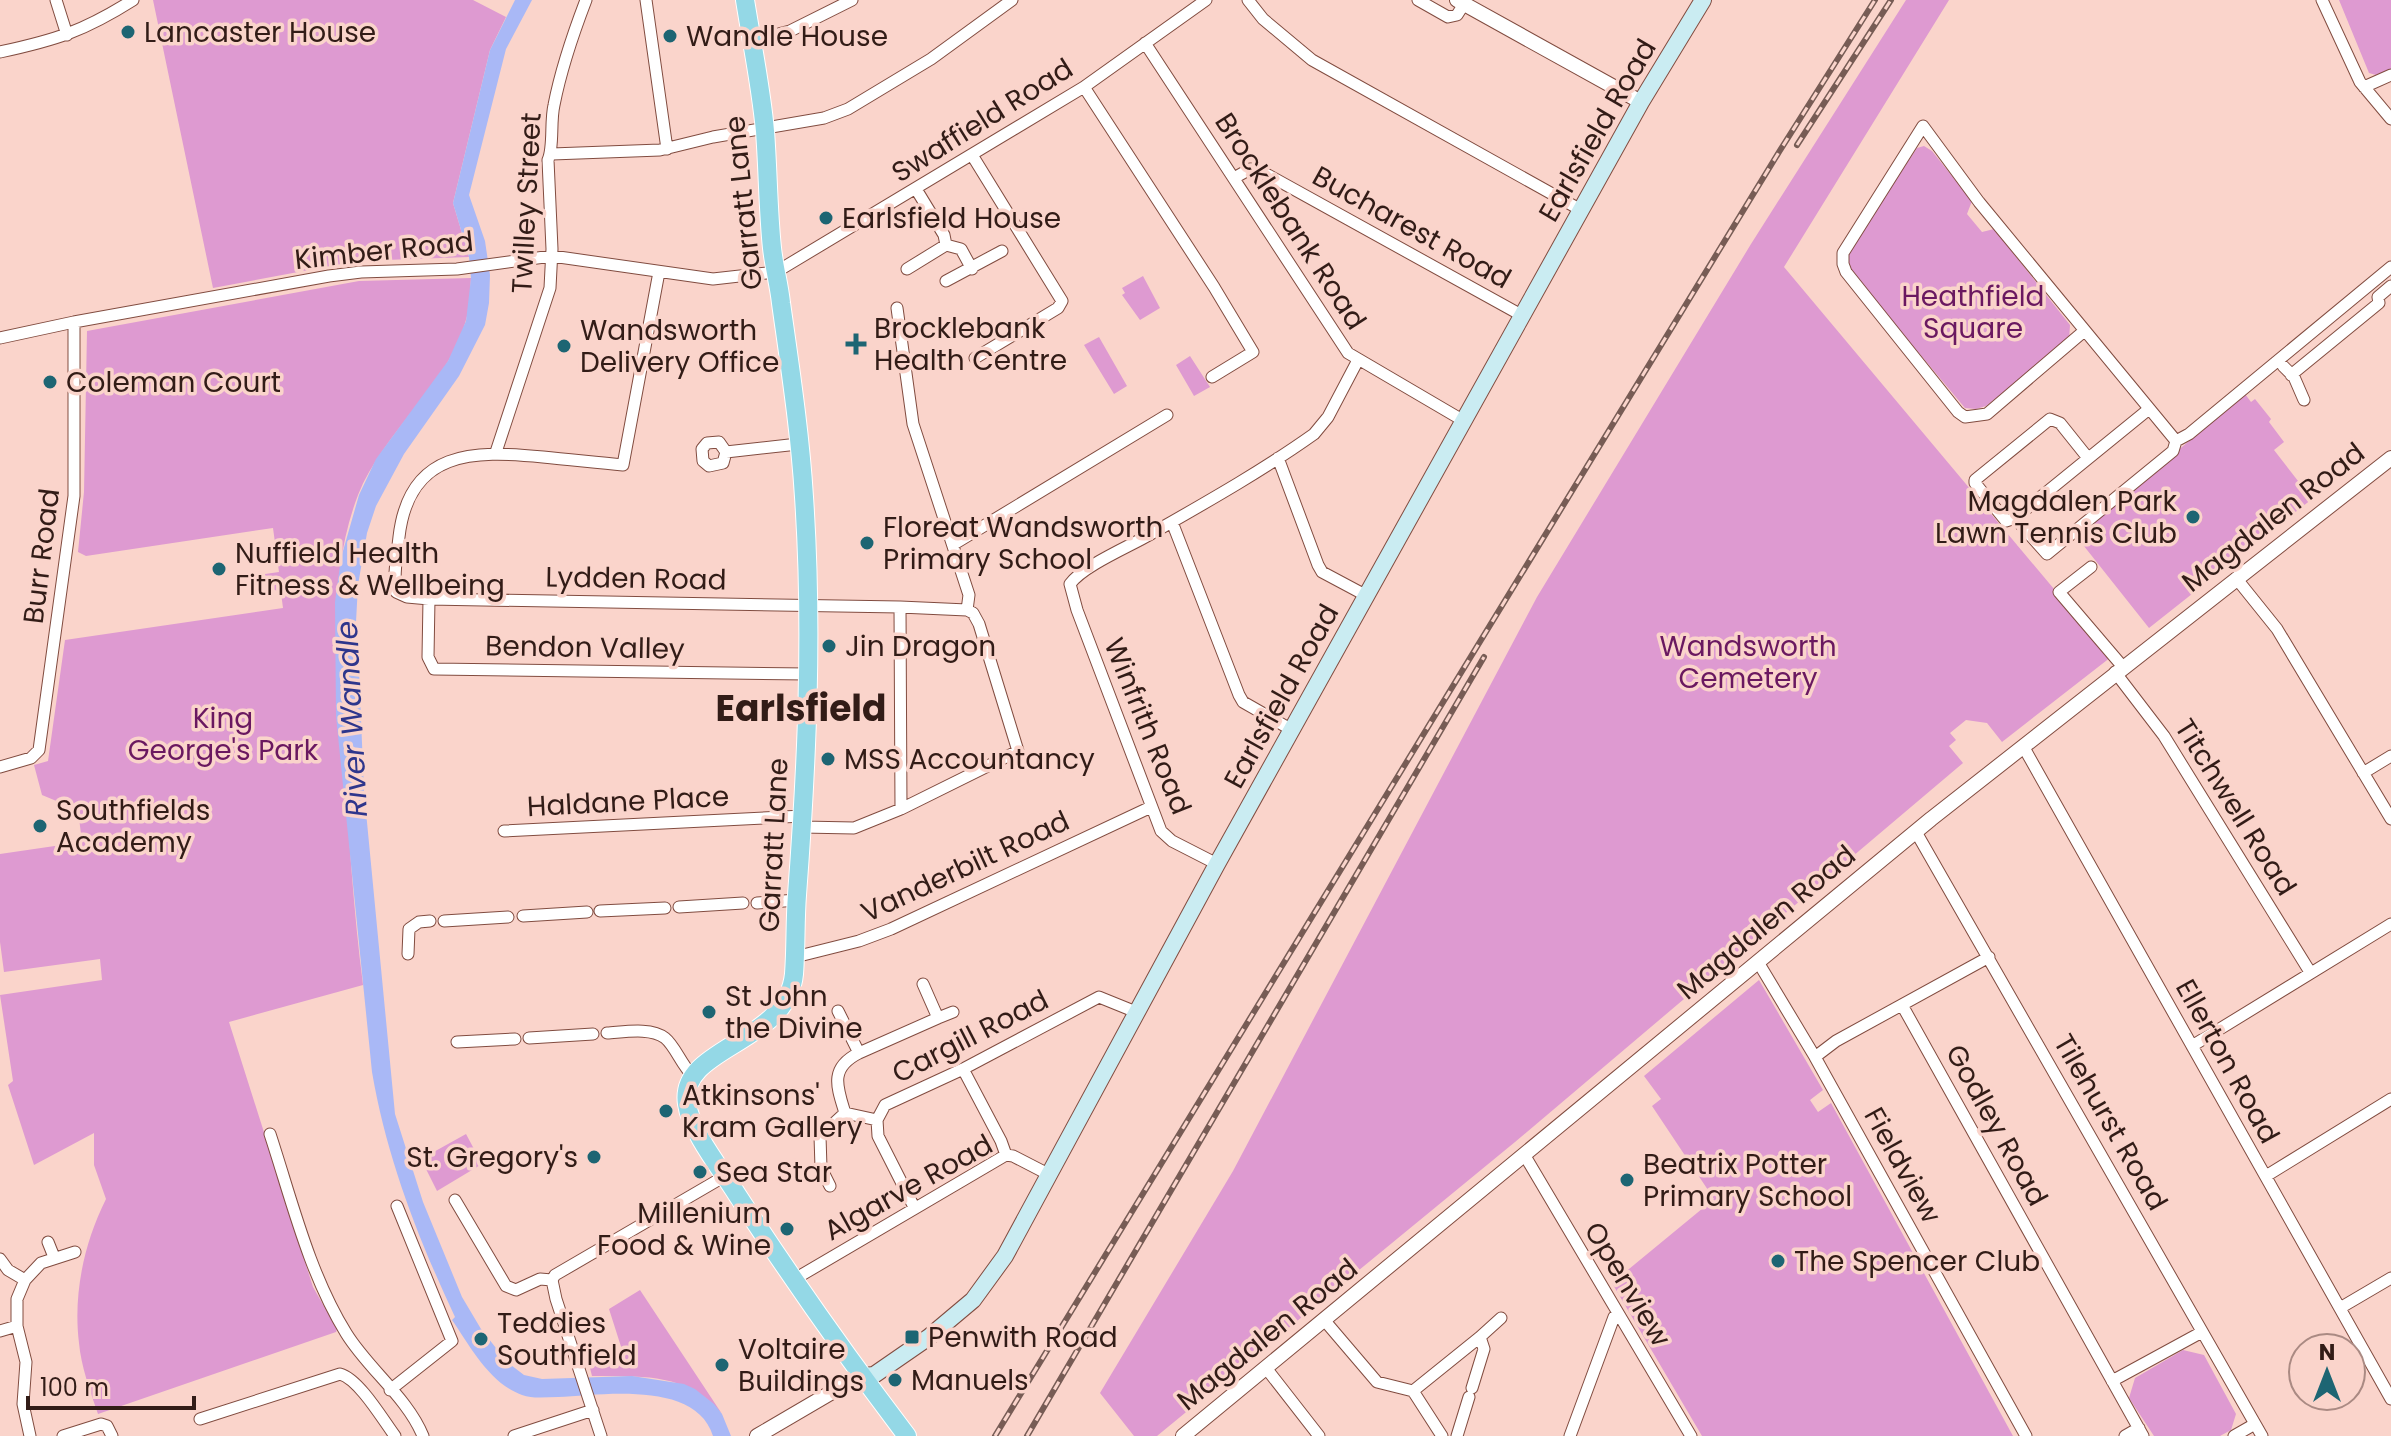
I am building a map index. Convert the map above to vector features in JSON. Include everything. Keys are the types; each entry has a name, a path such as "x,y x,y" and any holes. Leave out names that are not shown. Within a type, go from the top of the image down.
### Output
{"main road":[{"name":"Garratt Lane","path":"692,1075 703,1064 751,1035 781,1008 793,981 806,789 808,674 804,496 776,272 765,130 745,0"},
{"name":"Earlsfield Road","path":"864,1376 874,1375 950,1321 973,1300 1005,1256 1217,864 1641,102 1703,0"},
{"path":"692,1075 687,1089 689,1113 725,1176 793,1280 864,1376 900,1434"}],"street":[{"path":"56,0 67,35"},
{"path":"0,52 67,35 96,23 133,0"},
{"name":"Twilley Street","path":"496,452 545,306 552,256 548,160 552,154 550,131 554,103 586,0"},
{"path":"646,0 667,149"},
{"path":"751,41 790,31 852,0"},
{"name":"Swaffield Road","path":"776,272 1084,87 1206,0"},
{"path":"1248,0 1263,19 1312,60 1581,210"},
{"path":"1418,0 1448,17 1457,15 1469,3 1641,102"},
{"path":"2322,0 2364,87 2391,119"},
{"path":"552,154 667,149 716,137 802,124 848,109 931,59 1009,1"},
{"name":"Brocklebank Road","path":"1145,43 1340,343 1358,360 1464,421"},
{"path":"2364,87 2391,75"},
{"path":"1084,87 1253,352 1212,377"},
{"path":"2083,332 1987,414 1965,417 1846,272 1843,253 1923,126 1961,179 2083,332 2176,441"},
{"path":"972,155 1062,301 1058,308 975,358"},
{"name":"Bucharest Road","path":"1234,178 1250,169 1259,170 1523,316"},
{"path":"916,189 944,235 946,245"},
{"path":"907,269 946,245 961,249 972,269"},
{"path":"946,281 1002,251"},
{"name":"Kimber Road","path":"0,338 340,275 466,268 552,256 718,279 776,272"},
{"path":"2015,518 2047,554 2173,451 2176,441 2189,434 2391,267"},
{"path":"496,452 623,465 659,272"},
{"path":"2304,400 2287,370 2379,303 2378,297 2391,286"},
{"path":"897,308 913,424 969,595 967,610"},
{"name":"Burr Road","path":"0,767 31,758 39,750 74,496 74,322"},
{"path":"1292,730 1243,702 1172,522 1314,434 1328,417 1358,360"},
{"path":"2088,458 2060,423 2054,419 2046,420 1975,480 1976,486 2006,521 2015,518 2149,409"},
{"path":"954,544 1167,415"},
{"path":"726,452 798,444"},
{"name":"Lydden Road","path":"496,452 450,461 434,469 416,487 403,513 394,581 396,592 407,597 429,599 967,610"},
{"path":"1278,458 1322,572 1367,596"},
{"name":"Magdalen Road","path":"1183,1436 1916,832 2119,669 2391,458"},
{"name":"Winfrith Road","path":"1172,522 1073,580 1070,589 1161,831 1172,841 1217,864"},
{"name":"Titchwell Road","path":"2091,567 2059,592 2119,669 2164,736 2310,972"},
{"path":"2236,578 2277,629 2391,819"},
{"name":"Bendon Valley","path":"429,599 428,657 434,669 808,674"},
{"path":"900,607 901,809"},
{"name":"Haldane Place","path":"504,831 803,821 854,828 901,809 1018,751 979,624 973,613 967,610"},
{"name":"Ellerton Road","path":"2023,746 2391,1399"},
{"path":"2363,773 2391,756"},
{"name":"Vanderbilt Road","path":"795,957 859,941 891,929 1151,807"},
{"name":"Tilehurst Road","path":"1916,832 2262,1436"},
{"path":"757,903 797,900"},
{"path":"679,907 743,903"},
{"path":"600,911 665,908"},
{"path":"523,916 587,912"},
{"path":"444,921 508,917"},
{"path":"408,954 409,929 419,922 430,921"},
{"path":"2192,1046 2391,924"},
{"path":"1815,1057 1836,1041 1989,957"},
{"name":"Fieldview","path":"1758,962 1815,1057 2026,1436"},
{"path":"923,984 938,1018"},
{"name":"Cargill Road","path":"914,1207 878,1136 877,1120 885,1105 963,1069 1099,997 1136,1012"},
{"name":"Godley Road","path":"1902,1005 2141,1432"},
{"path":"838,1011 859,1053"},
{"path":"845,1113 837,1087 837,1077 843,1065 859,1053 953,1012"},
{"path":"607,1033 656,1034 666,1039 681,1064 692,1075"},
{"path":"529,1038 593,1034"},
{"path":"457,1042 515,1039"},
{"path":"963,1069 1006,1155"},
{"path":"2266,1176 2391,1099"},
{"path":"845,1113 877,1120"},
{"path":"830,1186 821,1168 820,1136 845,1113"},
{"path":"270,1134 321,1287 353,1344 411,1416 423,1436"},
{"name":"Algarve Road","path":"793,1280 1006,1155 1048,1174"},
{"name":"Openview","path":"1525,1156 1691,1436"},
{"path":"601,1436 552,1280 555,1275 725,1176"},
{"path":"455,1200 506,1286 516,1290 540,1279 552,1280"},
{"path":"390,1390 452,1341 397,1206"},
{"path":"48,1242 54,1257"},
{"path":"30,1436 23,1404 26,1362 17,1326 17,1299 25,1280 41,1263 75,1252"},
{"path":"0,1261 25,1280"},
{"path":"2340,1308 2391,1278"},
{"path":"1570,1436 1618,1313"},
{"path":"1413,1391 1501,1318"},
{"path":"1325,1321 1377,1382 1413,1391 1442,1436"},
{"path":"0,1331 17,1326"},
{"path":"2112,1381 2202,1332"},
{"path":"1457,1436 1484,1349 1480,1337"},
{"path":"1266,1368 1319,1436"},
{"path":"200,1419 340,1374 355,1383 395,1436"},
{"path":"757,1436 864,1376"},
{"path":"514,1436 591,1405"},
{"path":"2234,1436 2255,1424"},
{"path":"63,1436 97,1425 108,1430"},
{"path":"2125,1436 2141,1432"}],"green space":[{"path":"153,0 473,0 506,17 490,50 453,203 469,257 357,261 213,288"},
{"name":"Wandsworth Cemetery","path":"1906,0 1949,0 1784,267 2111,657 2002,742 1987,723 1966,720 1950,733 1956,740 1949,746 1963,763 1515,1142 1157,1436 1134,1436 1100,1393 1233,1171 1537,597 1751,244"},
{"path":"2339,0 2391,0 2391,69 2376,75 2369,73"},
{"name":"Heathfield Square","path":"1924,146 1932,151 1972,201 1967,214 1982,232 1994,229 2070,325 2069,340 1986,406 1976,409 1965,408 1850,271 1847,259 1853,244 1917,148"},
{"path":"1143,276 1160,308 1140,320 1122,295 1125,293 1122,288"},
{"name":"King George's Park","path":"471,278 467,315 458,342 432,386 369,472 348,526 342,558 338,589 338,652 351,866 363,985 229,1022 313,1287 337,1329 336,1332 98,1414 82,1361 78,1325 79,1288 86,1251 106,1199 94,1165 94,1133 34,1165 8,1085 13,1081 0,995 102,980 100,959 4,972 0,942 0,854 82,842 78,810 42,795 34,765 48,761 65,640 283,608 281,593 267,586 265,574 279,572 273,528 86,556 78,552 84,492 87,331 359,281"},
{"path":"1099,337 1127,386 1114,394 1084,345"},
{"path":"1190,356 1210,387 1194,396 1176,365"},
{"name":"Magdalen Park Lawn Tennis Club","path":"2245,394 2251,402 2255,399 2271,419 2269,422 2284,442 2274,450 2312,499 2149,628 2076,536"},
{"name":"The Spencer Club","path":"1759,980 1823,1090 1810,1100 1818,1112 1831,1103 2013,1436 1702,1436 1612,1283 1714,1199 1652,1106 1661,1099 1644,1076"},
{"path":"466,1134 482,1164 437,1191 421,1159"},
{"path":"640,1290 722,1414 695,1391 679,1384 646,1377 592,1376 590,1368 624,1356 609,1309"},
{"path":"2183,1350 2204,1355 2236,1414 2231,1430 2220,1436 2154,1436 2129,1398 2135,1378"}],"water":[{"name":"River Wandle","path":"515,0 532,0 506,49 469,195 485,241 490,275 485,325 459,376 404,454 376,506 367,533 358,585 354,659 359,671 364,791 395,1114 423,1202 462,1297 481,1329 507,1362 524,1375 542,1379 632,1376 684,1384 714,1404 731,1436 713,1436 703,1418 688,1406 668,1399 622,1394 531,1397 511,1390 491,1373 452,1320 455,1317 416,1228 395,1167 372,1072 336,716 335,602 341,558 359,495 376,459 448,361 466,321 471,278 469,257 453,203 490,50"}],"railway":[{"path":"995,1436 1779,152 1875,0"},
{"path":"1797,145 1891,0"},
{"path":"1027,1436 1484,657"}],"place":[{"name":"Lancaster House","path":"128,32"},
{"name":"Wandle House","path":"670,36"},
{"name":"Earlsfield House","path":"826,218"},
{"name":"Brocklebank Health Centre","path":"856,344"},
{"name":"Wandsworth Delivery Office","path":"564,346"},
{"name":"Coleman Court","path":"50,382"},
{"name":"Magdalen Park Lawn Tennis Club","path":"2193,517"},
{"name":"Floreat Wandsworth Primary School","path":"867,543"},
{"name":"Nuffield Health Fitness & Wellbeing","path":"219,569"},
{"name":"Jin Dragon","path":"829,646"},
{"name":"MSS Accountancy","path":"828,759"},
{"name":"Southfields Academy","path":"40,826"},
{"name":"St John the Divine","path":"709,1012"},
{"name":"Atkinsons' Kram Gallery","path":"666,1111"},
{"name":"St. Gregory's","path":"594,1157"},
{"name":"Sea Star","path":"700,1172"},
{"name":"Beatrix Potter Primary School","path":"1627,1180"},
{"name":"Millenium Food & Wine","path":"787,1229"},
{"name":"The Spencer Club","path":"1778,1261"},
{"name":"Penwith Road","path":"912,1337"},
{"name":"Teddies Southfield","path":"481,1339"},
{"name":"Voltaire Buildings","path":"722,1365"},
{"name":"Manuels","path":"895,1380"}],"district":[{"name":"Earlsfield","path":"801,708"}]}
